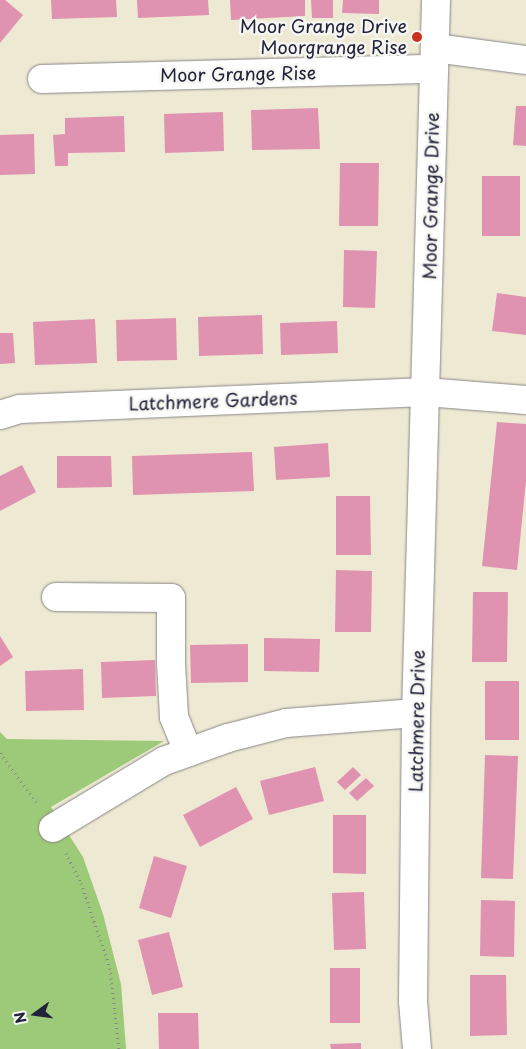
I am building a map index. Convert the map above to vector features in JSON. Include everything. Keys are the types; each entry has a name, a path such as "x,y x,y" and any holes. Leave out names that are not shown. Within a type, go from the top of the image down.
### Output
{"street":[{"name":"Moor Grange Drive","path":"426,392 436,0"},
{"name":"Moor Grange Rise","path":"42,79 434,58 526,60"},
{"name":"Latchmere Gardens","path":"0,415 20,410 426,392 526,400"},
{"name":"Latchmere Drive","path":"417,1049 413,1001 416,713 426,392"},
{"path":"56,597 171,598 171,663 174,717 188,752"},
{"path":"53,828 164,761 228,738 286,724 416,713"}],"path":[{"path":"0,752 53,828 82,883 110,968 120,1049"}],"green space":[{"path":"0,732 7,739 164,741 51,807 83,857 103,914 121,984 126,1049 0,1049"}],"building":[{"path":"0,0 5,0 23,15 0,43"},
{"path":"51,0 116,0 117,17 52,19"},
{"path":"137,0 208,0 209,15 138,18"},
{"path":"230,0 305,0 305,16 231,20"},
{"path":"311,0 333,0 333,18 312,18"},
{"path":"343,0 379,0 379,14 342,13"},
{"path":"516,106 526,106 526,146 513,145"},
{"path":"318,108 320,149 252,150 251,110"},
{"path":"223,112 224,151 165,153 164,114"},
{"path":"124,116 125,152 68,153 68,166 55,166 53,135 65,134 65,118"},
{"path":"34,134 35,174 0,175 0,135"},
{"path":"340,163 379,163 378,226 339,226"},
{"path":"482,176 520,176 520,236 482,236"},
{"path":"344,250 377,251 375,308 343,307"},
{"path":"497,293 526,297 526,335 492,331"},
{"path":"262,315 263,354 199,356 198,317"},
{"path":"176,318 177,360 117,361 116,320"},
{"path":"95,319 97,363 35,365 33,322"},
{"path":"337,321 338,353 281,355 280,323"},
{"path":"0,333 13,333 15,363 0,364"},
{"path":"497,422 526,424 526,481 517,570 482,566"},
{"path":"328,443 330,477 276,480 274,447"},
{"path":"252,452 254,491 133,495 132,456"},
{"path":"57,456 111,456 112,487 57,488"},
{"path":"22,465 36,492 0,511 0,476"},
{"path":"336,496 370,496 371,555 336,555"},
{"path":"336,570 372,571 371,632 335,632"},
{"path":"473,592 508,592 507,662 472,662"},
{"path":"0,636 13,657 0,666"},
{"path":"264,638 320,639 319,672 264,671"},
{"path":"248,644 248,682 191,683 190,645"},
{"path":"155,660 156,696 102,698 101,662"},
{"path":"83,669 84,710 26,711 25,671"},
{"path":"485,681 519,681 519,740 485,740"},
{"path":"485,755 518,756 513,879 481,878"},
{"path":"315,767 324,801 269,815 260,781"},
{"path":"353,767 361,775 345,790 337,782"},
{"path":"366,778 374,786 357,801 349,793"},
{"path":"236,787 253,819 200,847 183,815"},
{"path":"333,815 366,815 366,874 333,873"},
{"path":"154,856 187,866 171,918 139,908"},
{"path":"364,892 366,949 334,950 332,893"},
{"path":"481,900 515,901 514,957 480,956"},
{"path":"169,932 183,987 152,995 138,940"},
{"path":"330,968 360,968 360,1023 330,1023"},
{"path":"470,975 506,975 507,1035 470,1036"},
{"path":"158,1013 198,1013 199,1049 159,1049"},
{"path":"361,1043 361,1049 331,1049 330,1044"}],"place":[{"name":"Moor Grange Drive Moorgrange Rise","path":"417,37"}]}
